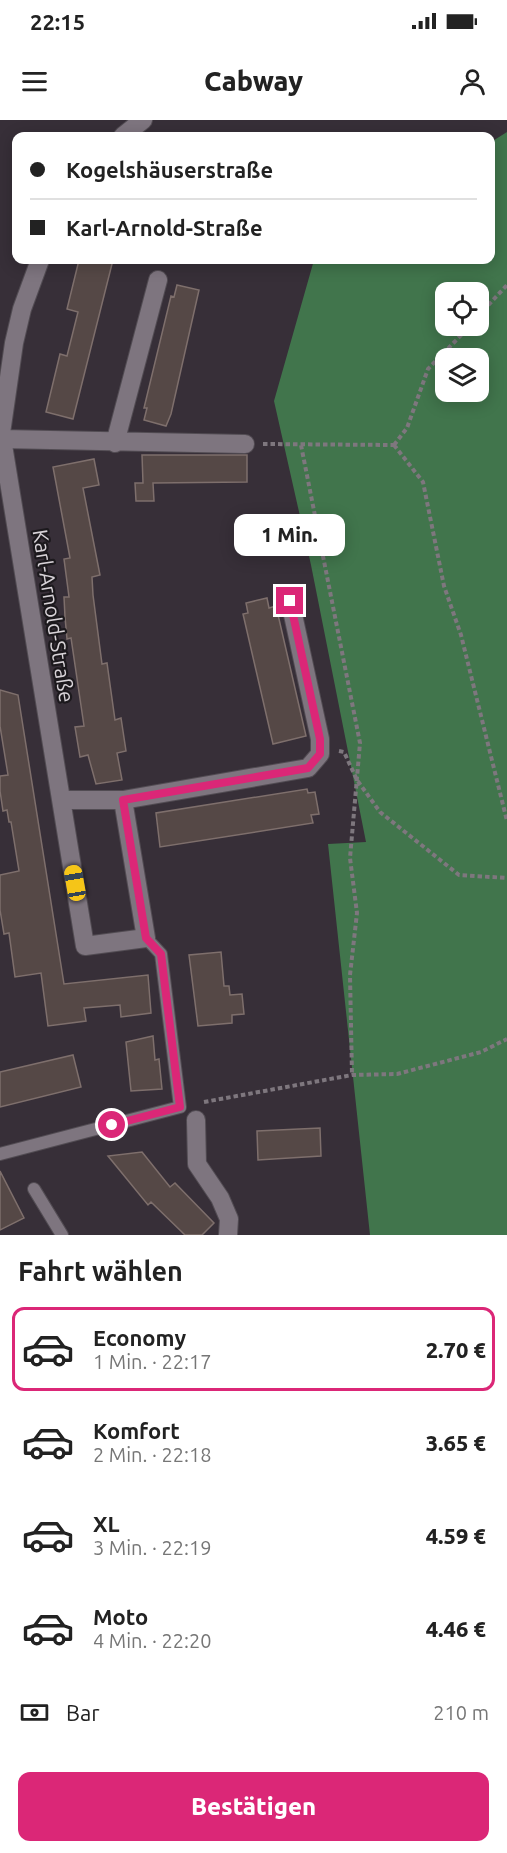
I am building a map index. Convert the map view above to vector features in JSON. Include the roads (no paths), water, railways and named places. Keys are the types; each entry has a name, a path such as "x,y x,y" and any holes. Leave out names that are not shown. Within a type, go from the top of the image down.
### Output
{"street":[{"path":"128,132 144,120"},
{"name":"Karl-Arnold-Straße","path":"39,264 22,309 14,343 1,439 85,946 146,938"},
{"path":"115,443 158,279"},
{"path":"1,439 245,444"},
{"path":"61,800 123,800 308,768 320,754 320,739 290,601"},
{"path":"123,800 146,938"},
{"path":"196,1120 196,1164 220,1198 229,1219 228,1235"}],"lane":[{"path":"0,1154 180,1107 161,954 146,938"},
{"path":"34,1189 62,1235"}]}
